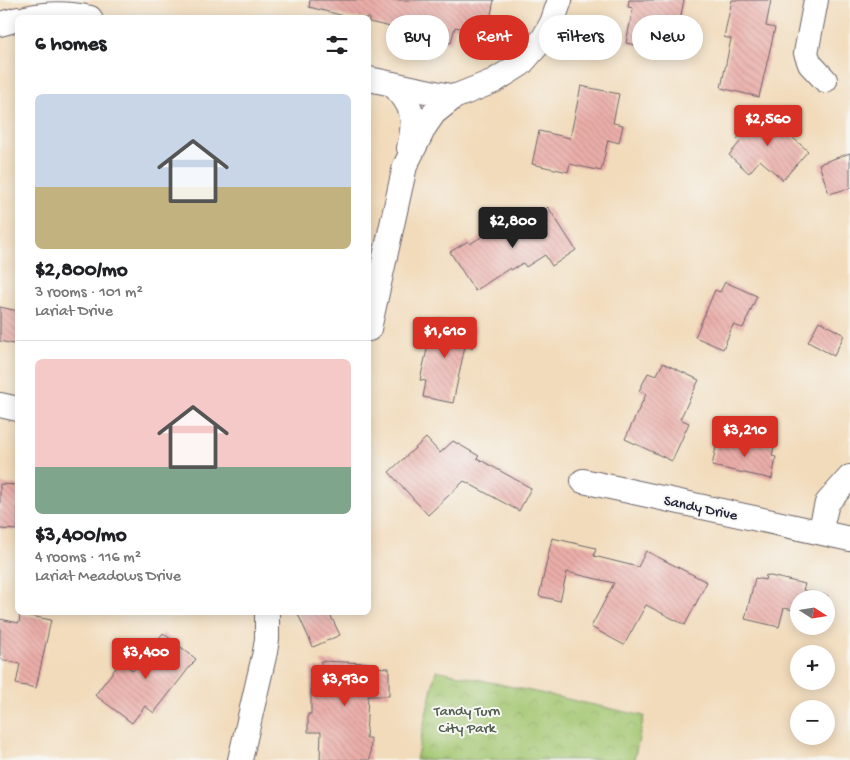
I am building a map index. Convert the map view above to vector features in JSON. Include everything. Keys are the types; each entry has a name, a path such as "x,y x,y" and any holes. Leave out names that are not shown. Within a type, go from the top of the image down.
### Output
{"street":[{"path":"405,166 425,126 434,114 454,98 494,81 521,64 543,39 552,23 560,0"},
{"path":"816,0 806,53 810,64 825,80"},
{"path":"50,15 66,15"},
{"path":"0,24 15,20"},
{"path":"371,79 454,98"},
{"path":"371,320 412,133 412,111 405,98 392,84"},
{"path":"0,405 15,408"},
{"path":"820,532 827,503 850,477"},
{"name":"Sandy Drive","path":"583,481 850,539"},
{"path":"240,760 265,652 267,615"}],"green space":[{"name":"Tandy Turn City Park","path":"436,670 644,716 634,760 416,760"}],"building":[{"path":"310,0 494,0 491,15 459,15 459,28 455,27 451,43 449,43 449,15 386,15 386,26 371,22 371,15 340,15 309,7"},
{"path":"629,0 684,0 681,15 632,15 632,44 626,43 633,8 628,7"},
{"path":"732,0 771,0 766,26 775,28 759,97 721,88 731,39 724,37"},
{"path":"581,86 619,94 613,123 623,125 619,143 608,140 601,171 570,164 568,172 532,164 539,131 570,138"},
{"path":"762,111 808,151 783,180 760,160 749,173 729,155 740,142 737,139"},
{"path":"850,153 850,188 829,194 819,164"},
{"path":"548,207 576,250 552,266 545,255 526,267 523,263 511,270 510,268 475,291 450,252 468,241 470,244 503,223 508,232"},
{"path":"725,282 757,296 743,328 733,325 723,349 695,337 715,290 720,292"},
{"path":"0,307 15,310 15,344 0,341"},
{"path":"434,319 476,327 472,348 465,346 453,403 423,397 426,381 420,380"},
{"path":"819,321 844,335 834,356 808,342"},
{"path":"663,363 699,380 680,419 689,423 672,461 625,439 646,394 639,391 648,373 656,376"},
{"path":"426,438 440,453 453,441 479,456 477,458 531,488 519,511 464,481 428,515 389,472"},
{"path":"718,438 745,444 746,440 774,446 772,456 776,457 772,479 712,466"},
{"path":"0,484 15,485 15,530 0,529"},
{"path":"552,538 596,548 594,556 638,567 646,551 707,582 685,625 646,605 624,645 591,627 614,583 567,572 560,601 539,596"},
{"path":"766,575 805,584 803,590 790,590 790,609 784,608 779,627 745,619 755,578 765,580"},
{"path":"20,615 51,620 36,688 16,684 20,664 0,659 0,619 19,623"},
{"path":"298,615 330,615 340,635 313,647"},
{"path":"163,633 196,659 154,713 145,706 132,723 95,695 121,661 133,671"},
{"path":"320,661 369,663 369,667 389,668 389,696 368,696 366,738 371,738 370,760 320,760 321,732 308,732 308,714 311,714 311,668 324,668"}]}
